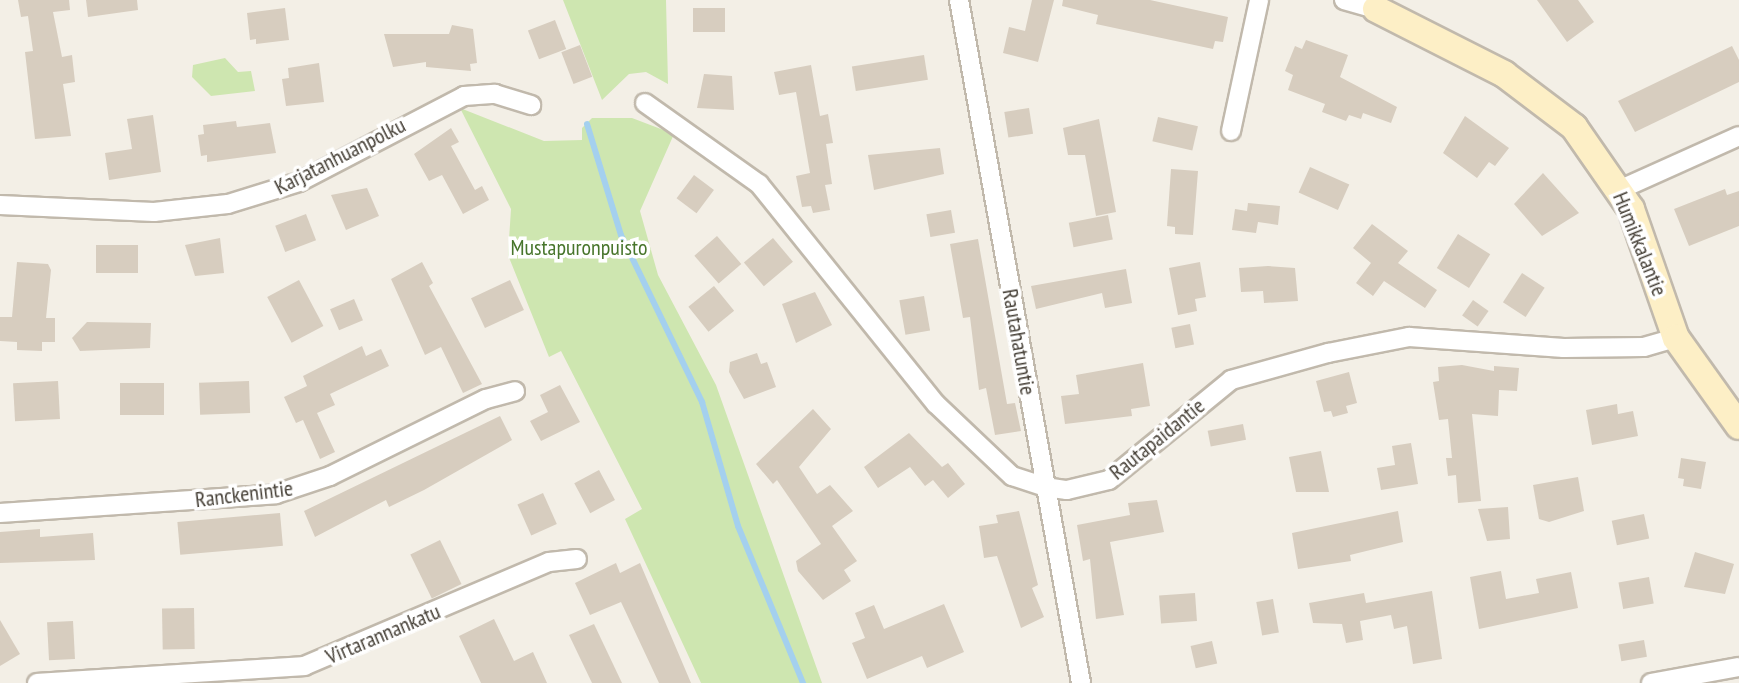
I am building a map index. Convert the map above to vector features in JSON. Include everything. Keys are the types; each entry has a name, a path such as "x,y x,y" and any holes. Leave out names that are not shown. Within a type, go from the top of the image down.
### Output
{"street":[{"name":"Rautahatuntie","path":"959,0 1081,683"},
{"path":"1231,131 1259,0"},
{"name":"Humikkalantie","path":"1344,0 1381,3 1529,89 1574,127 1621,189 1676,338 1739,426"},
{"name":"Karjatanhuanpolku","path":"0,205 154,212 228,204 299,182 464,96 495,94 531,105"},
{"name":"Rautapaidantie","path":"645,103 759,184 936,404 1012,476 1045,487 1067,490 1109,480 1231,380 1315,356 1409,337 1564,348 1644,347 1676,338"},
{"path":"1621,189 1739,136"},
{"name":"Ranckenintie","path":"0,513 276,494 330,476 486,399 515,391"},
{"name":"Virtarannankatu","path":"37,683 304,666 549,562 577,559"},
{"path":"1651,683 1739,667"}],"green space":[{"path":"563,0 666,0 668,84 646,72 629,74 602,100"},
{"path":"225,58 238,72 251,71 255,91 211,96 192,77 193,65"},
{"name":"Mustapuronpuisto","path":"460,108 544,141 582,140 582,128 592,118 632,118 674,134 640,211 658,275 716,385 822,683 701,683 625,519 642,509 561,351 549,357 508,255 511,209"}],"building":[{"path":"18,0 69,0 70,10 53,12 62,57 72,55 75,82 63,84 71,136 35,139 25,52 33,51 28,16 21,17"},
{"path":"86,0 137,0 138,10 88,17"},
{"path":"1032,0 1054,0 1038,62 1003,53 1009,27 1025,31"},
{"path":"1063,0 1150,0 1228,17 1223,42 1215,41 1213,49 1096,24 1098,15 1062,6"},
{"path":"1537,0 1578,0 1594,22 1567,42"},
{"path":"285,8 289,40 256,44 256,39 250,40 247,13"},
{"path":"693,8 725,8 725,32 693,32"},
{"path":"555,20 566,49 539,59 528,30"},
{"path":"452,25 473,29 477,63 470,64 471,71 426,67 426,62 393,67 384,34 449,34"},
{"path":"1306,40 1348,55 1340,77 1397,107 1391,123 1363,113 1361,119 1349,115 1346,121 1322,112 1325,104 1288,90 1293,75 1285,71 1295,46 1302,49"},
{"path":"580,45 592,77 574,84 561,52"},
{"path":"1732,46 1739,60 1739,82 1635,132 1618,101"},
{"path":"924,55 928,80 856,91 852,66"},
{"path":"319,63 324,102 286,106 282,79 289,78 288,68"},
{"path":"811,65 820,116 828,114 833,143 826,144 832,184 825,185 830,210 813,213 811,206 802,207 796,176 810,173 796,92 779,95 774,72"},
{"path":"704,74 732,76 734,110 697,108"},
{"path":"1029,108 1033,134 1008,138 1004,112"},
{"path":"153,115 161,172 109,180 105,153 132,149 127,119"},
{"path":"1465,116 1509,148 1495,166 1489,162 1477,178 1443,153"},
{"path":"1158,117 1198,126 1192,151 1152,141"},
{"path":"1099,119 1116,212 1096,216 1085,155 1068,155 1063,128"},
{"path":"236,121 237,127 270,123 276,153 207,162 207,155 201,156 198,135 204,134 203,125"},
{"path":"451,128 459,142 451,146 475,190 482,186 489,200 463,214 442,175 429,181 414,154"},
{"path":"940,148 944,174 874,190 868,155"},
{"path":"1310,167 1349,184 1338,210 1299,193"},
{"path":"1171,169 1198,171 1193,235 1175,234 1175,227 1167,226"},
{"path":"1543,173 1579,213 1542,236 1514,204"},
{"path":"694,175 714,190 697,213 677,198"},
{"path":"367,188 379,216 346,230 331,195"},
{"path":"1725,189 1727,195 1739,191 1739,226 1689,246 1674,209"},
{"path":"1248,203 1280,206 1278,225 1258,222 1256,233 1232,230 1235,209 1247,211"},
{"path":"951,210 955,233 930,237 926,214"},
{"path":"306,214 316,240 285,252 275,226"},
{"path":"1108,215 1113,240 1074,247 1069,223"},
{"path":"1372,224 1408,251 1398,263 1437,290 1425,308 1384,281 1373,296 1356,283 1371,263 1353,248"},
{"path":"1458,234 1490,254 1469,288 1437,268"},
{"path":"717,236 741,264 719,284 694,256"},
{"path":"220,238 224,273 195,276 185,245"},
{"path":"773,238 793,262 764,286 744,262"},
{"path":"978,239 1007,404 1015,403 1021,431 995,435 986,388 979,390 970,317 963,318 950,244"},
{"path":"96,245 138,245 138,273 96,273"},
{"path":"17,262 48,264 51,270 46,318 55,318 55,342 42,342 42,351 17,350 17,342 0,341 0,317 12,317"},
{"path":"422,262 433,283 429,286 482,384 463,393 441,347 425,355 391,279"},
{"path":"1200,262 1206,297 1195,299 1197,311 1178,315 1169,268"},
{"path":"1239,268 1295,268 1298,301 1264,303 1263,291 1241,292"},
{"path":"1126,269 1132,303 1105,308 1102,293 1036,309 1031,286"},
{"path":"1522,273 1545,288 1526,317 1503,302"},
{"path":"299,280 323,326 292,343 267,297"},
{"path":"510,280 524,310 485,328 471,298"},
{"path":"714,286 734,311 708,332 688,307"},
{"path":"815,292 832,325 796,343 782,304"},
{"path":"924,296 930,330 905,335 899,300"},
{"path":"354,299 363,320 339,330 330,309"},
{"path":"1473,300 1489,311 1478,326 1462,316"},
{"path":"87,322 151,323 150,348 80,351 72,338"},
{"path":"1190,324 1194,345 1175,348 1171,328"},
{"path":"362,346 366,356 381,349 389,366 330,394 335,405 317,413 335,452 320,459 303,420 296,423 284,397 307,386 303,376"},
{"path":"757,353 761,364 767,362 776,387 744,399 729,372 730,362"},
{"path":"1143,363 1150,406 1131,409 1132,416 1065,424 1061,396 1079,394 1076,375"},
{"path":"1462,365 1494,371 1494,366 1519,368 1517,391 1499,390 1498,416 1472,414 1481,501 1458,503 1456,475 1448,476 1446,458 1452,458 1448,419 1439,420 1433,382 1439,381 1438,367"},
{"path":"1349,372 1357,403 1346,406 1348,413 1333,417 1331,411 1324,412 1316,381"},
{"path":"58,381 60,419 15,421 13,383"},
{"path":"249,381 250,413 200,415 199,383"},
{"path":"120,383 164,383 164,415 120,415"},
{"path":"560,385 580,422 541,441 530,421 548,412 540,395"},
{"path":"1617,404 1618,414 1633,411 1638,436 1592,445 1586,410"},
{"path":"813,409 831,429 799,467 817,494 830,485 853,511 832,526 857,561 844,570 851,581 823,600 798,571 796,561 821,544 777,480 773,484 756,464"},
{"path":"500,416 512,440 424,490 389,507 386,500 315,537 304,511"},
{"path":"1243,424 1246,440 1211,447 1208,431"},
{"path":"909,433 942,467 948,463 965,484 948,498 933,480 925,486 910,467 878,488 864,467"},
{"path":"1411,443 1418,484 1381,490 1377,468 1395,465 1392,446"},
{"path":"1321,451 1329,492 1296,492 1289,457"},
{"path":"1681,458 1706,462 1701,489 1683,486 1684,479 1678,478"},
{"path":"599,470 615,500 590,513 574,483"},
{"path":"1578,477 1584,511 1549,522 1539,519 1533,485"},
{"path":"543,493 557,524 531,535 517,504"},
{"path":"1157,500 1164,532 1110,542 1124,615 1096,619 1090,559 1083,561 1077,525 1130,515 1128,503"},
{"path":"1508,507 1510,539 1487,541 1478,509"},
{"path":"1019,511 1038,585 1032,588 1044,617 1021,628 997,556 984,558 979,526 998,523 996,515"},
{"path":"1398,511 1403,542 1350,555 1351,561 1298,569 1292,533"},
{"path":"280,513 283,546 180,555 177,522"},
{"path":"1644,514 1649,538 1617,545 1612,521"},
{"path":"40,529 40,537 93,533 95,560 0,563 0,532"},
{"path":"440,540 461,584 432,599 410,554"},
{"path":"1695,552 1734,564 1725,594 1684,587"},
{"path":"616,563 620,573 640,563 691,683 659,683 621,602 590,615 575,583"},
{"path":"1501,571 1506,599 1539,593 1536,579 1571,572 1578,608 1479,629 1470,577"},
{"path":"1649,577 1654,604 1623,609 1618,582"},
{"path":"1432,591 1442,659 1413,664 1407,626 1394,629 1391,615 1360,621 1363,640 1346,643 1342,624 1313,623 1309,603 1364,593 1366,603"},
{"path":"1195,593 1197,621 1161,623 1159,596"},
{"path":"1273,599 1279,632 1262,635 1256,602"},
{"path":"944,604 964,652 927,668 922,656 867,679 852,643 865,638 855,613 874,605 884,629"},
{"path":"194,608 195,649 163,650 162,609"},
{"path":"494,619 514,661 533,652 547,683 481,683 459,636"},
{"path":"0,620 20,654 0,666"},
{"path":"73,621 75,659 49,660 47,622"},
{"path":"594,624 622,683 592,683 569,635"},
{"path":"1644,640 1647,657 1621,661 1618,645"},
{"path":"1212,641 1217,663 1196,668 1191,646"}],"waterway":[{"path":"587,124 621,235 702,402 738,526 803,683"}]}
